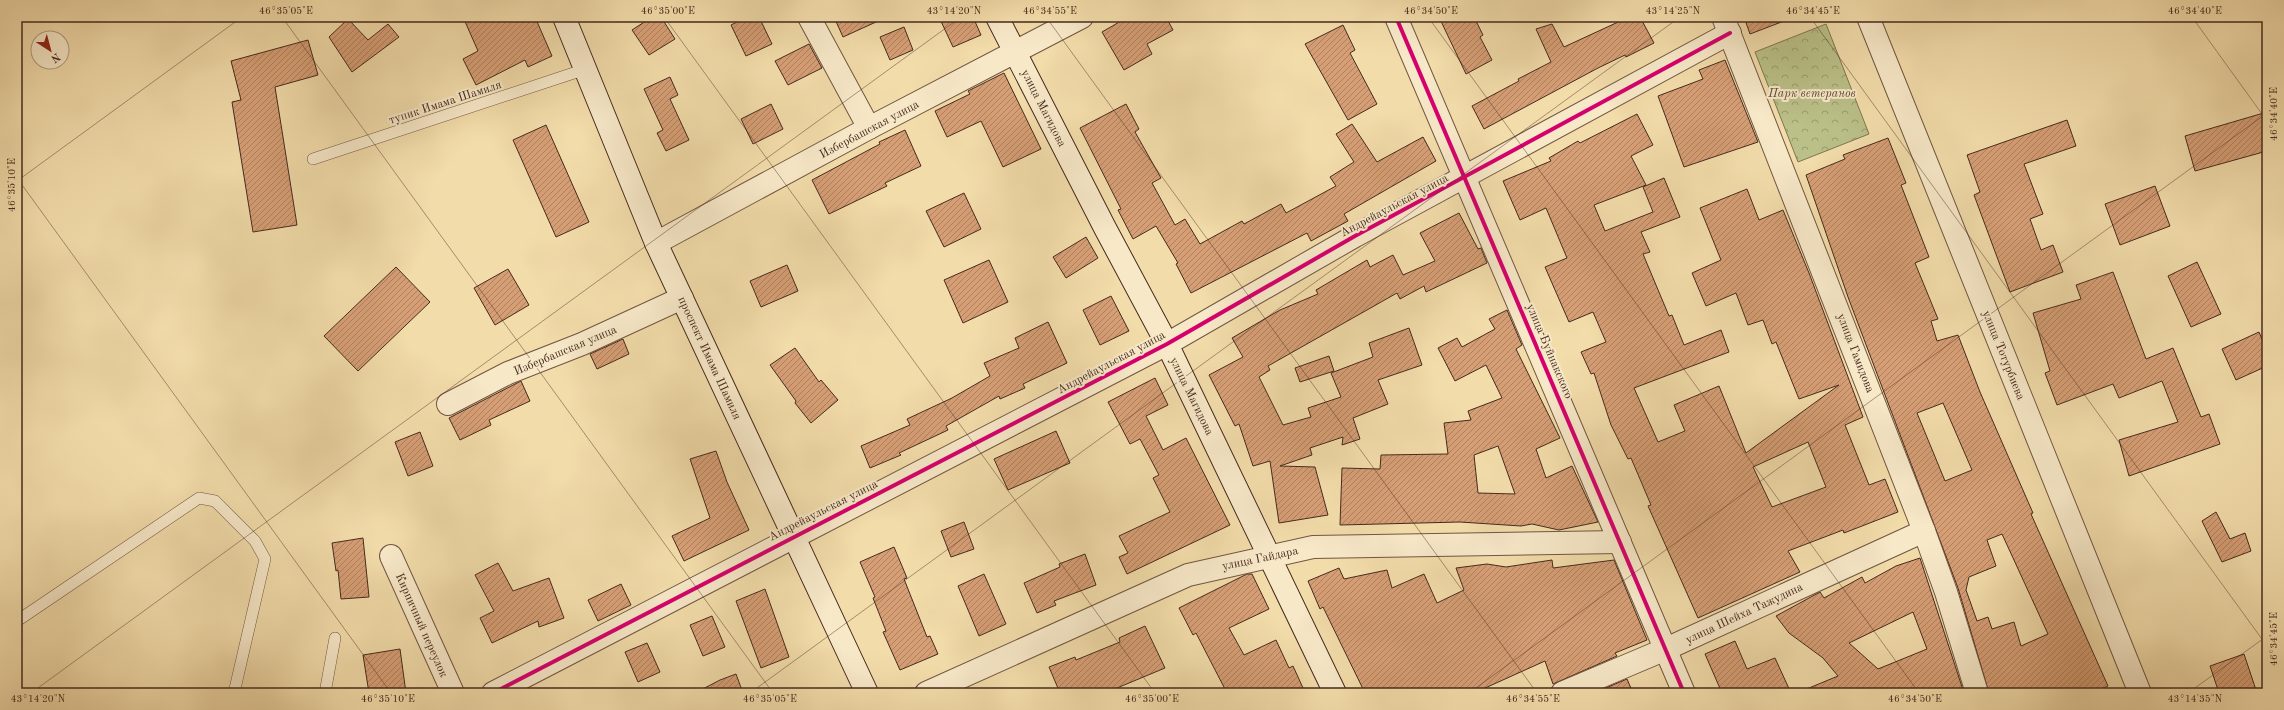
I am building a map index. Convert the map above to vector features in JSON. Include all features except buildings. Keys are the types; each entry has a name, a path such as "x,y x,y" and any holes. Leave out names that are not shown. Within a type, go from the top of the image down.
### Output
{"street":[{"name":"проспект Имама Шамиля","path":"564,17 656,243 867,693"},
{"path":"810,17 869,128"},
{"name":"улица Магидова","path":"998,17 1167,344 1335,693"},
{"name":"Избербашская улица","path":"656,243 869,128 1016,54 1082,17"},
{"name":"улица Буйнакского","path":"1396,17 1684,693"},
{"name":"улица Тотурбиева","path":"1868,17 2140,693"},
{"name":"Андрейаульская улица","path":"493,693 1167,344 1355,236 1465,178 1727,25"},
{"name":"улица Гамидова","path":"1727,25 1924,531 1946,592 1977,693"},
{"name":"Избербашская улица","path":"448,404 508,373 582,344 682,298"},
{"name":"улица Шейха Тажудина","path":"1562,693 1666,649 1924,531"},
{"name":"улица Гайдара","path":"926,693 1188,575 1244,561 1270,558 1312,546 1620,542"},
{"name":"Кирпичный переулок","path":"391,556 453,693"}],"lane":[{"name":"тупик Имама Шамиля","path":"313,159 586,69"},
{"path":"17,621 199,498 215,501 255,541 265,559 234,693"},
{"path":"325,693 335,638"}],"green space":[{"name":"Парк ветеранов","path":"1826,24 1869,134 1798,162 1755,52"}],"cycle path":[{"path":"1396,17 1684,693"},
{"path":"493,693 1167,344 1355,236 1730,33"}]}
